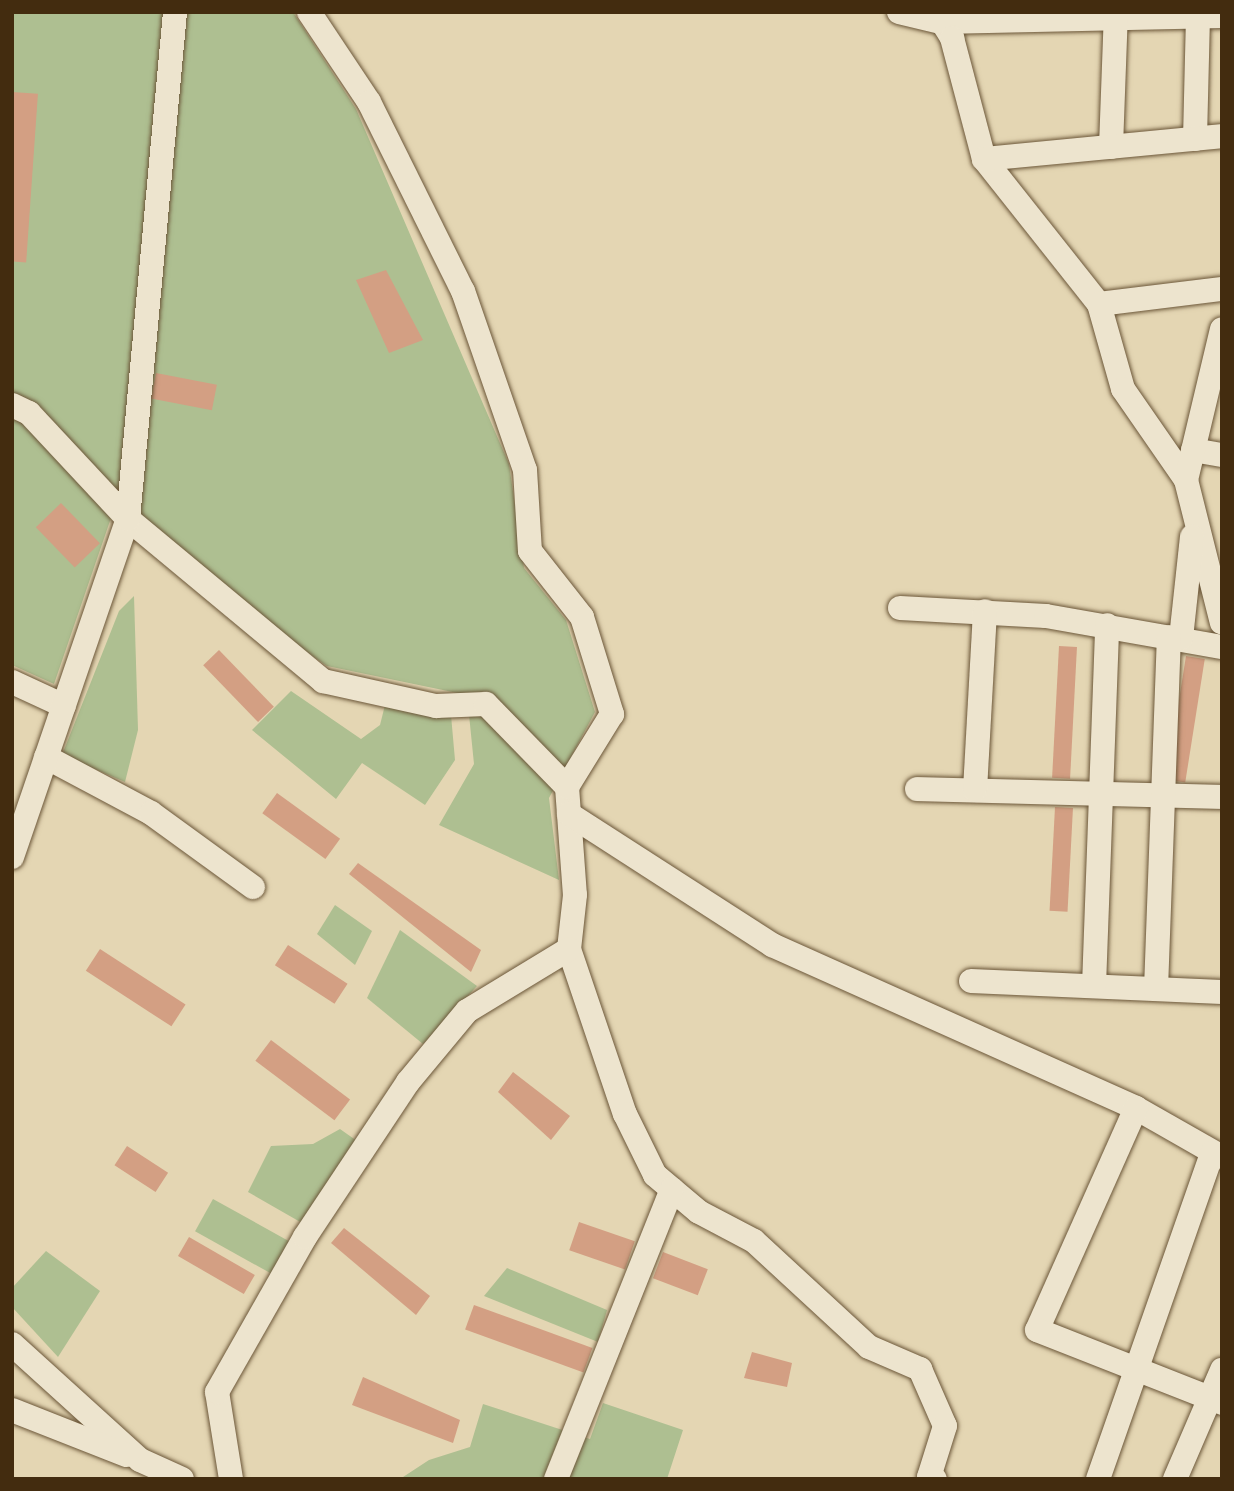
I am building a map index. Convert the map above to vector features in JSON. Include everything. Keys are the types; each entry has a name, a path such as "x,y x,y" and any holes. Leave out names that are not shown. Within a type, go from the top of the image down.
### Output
{"street":[{"path":"12,857 128,519 175,12"},
{"path":"309,12 369,102 463,291 525,470 530,551 582,617 612,715 567,787 575,895 569,949 625,1114 654,1175 754,1241 869,1347 920,1369 945,1426 929,1477 935,1479"},
{"path":"899,12 939,17 1206,15 1195,139"},
{"path":"1111,147 1116,14"},
{"path":"939,17 952,38 984,159 1099,304 1123,389 1186,480"},
{"path":"984,159 1222,136"},
{"path":"1099,304 1222,289"},
{"path":"1222,329 1186,480 1194,523 1222,623"},
{"path":"12,405 29,413 128,519 323,681 436,706 486,704 567,787"},
{"path":"1193,450 1222,455"},
{"path":"1156,989 1163,796 1175,638 1194,523"},
{"path":"900,608 985,611 1107,625 1222,646"},
{"path":"975,790 985,611"},
{"path":"1094,986 1107,625"},
{"path":"12,682 64,706"},
{"path":"47,757 151,813 253,887"},
{"path":"916,789 1222,797"},
{"path":"569,814 772,945 1136,1108 1217,1155 1098,1479"},
{"path":"231,1479 216,1392 305,1237 408,1082 467,1010 569,949"},
{"path":"971,981 1222,992"},
{"path":"1136,1108 1037,1330 1216,1401"},
{"path":"556,1479 672,1189"},
{"path":"13,1350 140,1460"},
{"path":"1175,1479 1216,1401 1222,1370"},
{"path":"12,1410 182,1479"}],"green space":[{"path":"12,12 293,12 356,109 509,464 524,568 566,620 595,712 549,798 559,880 439,825 474,764 467,695 327,666 111,518 54,684 12,665"},
{"path":"134,596 138,730 125,782 62,755 119,611"},
{"path":"291,691 361,739 380,725 385,705 451,715 455,760 425,805 362,763 336,799 252,730"},
{"path":"335,905 372,931 355,965 317,934"},
{"path":"400,930 477,986 423,1044 367,998"},
{"path":"340,1129 357,1141 302,1223 248,1192 271,1146 313,1144"},
{"path":"213,1199 290,1242 272,1274 195,1231"},
{"path":"46,1251 100,1291 58,1357 12,1307 12,1288"},
{"path":"507,1268 607,1310 598,1342 484,1296"},
{"path":"603,1403 683,1430 667,1479 400,1479 429,1460 470,1447 483,1404 590,1439"}],"building":[{"path":"12,92 38,94 26,262 12,261"},
{"path":"386,270 423,340 389,353 356,280"},
{"path":"156,373 217,385 212,410 151,399"},
{"path":"61,503 100,543 75,568 36,527"},
{"path":"1059,646 1077,647 1070,779 1052,778"},
{"path":"219,650 274,707 258,722 203,665"},
{"path":"1186,656 1205,659 1185,782 1166,779"},
{"path":"277,793 340,839 325,859 262,813"},
{"path":"1055,807 1073,808 1068,912 1050,911"},
{"path":"358,863 481,950 471,972 349,874"},
{"path":"288,945 348,984 334,1004 275,965"},
{"path":"100,949 186,1005 171,1026 86,971"},
{"path":"271,1040 350,1100 334,1120 255,1061"},
{"path":"513,1072 570,1116 551,1140 498,1092"},
{"path":"127,1146 168,1173 156,1192 114,1165"},
{"path":"579,1222 635,1241 625,1270 569,1250"},
{"path":"344,1228 430,1296 416,1315 331,1243"},
{"path":"189,1237 255,1275 244,1294 178,1256"},
{"path":"663,1252 708,1269 698,1295 653,1278"},
{"path":"474,1305 592,1348 584,1373 465,1329"},
{"path":"752,1352 792,1363 787,1387 744,1378"},
{"path":"363,1377 460,1420 453,1443 352,1405"}]}
